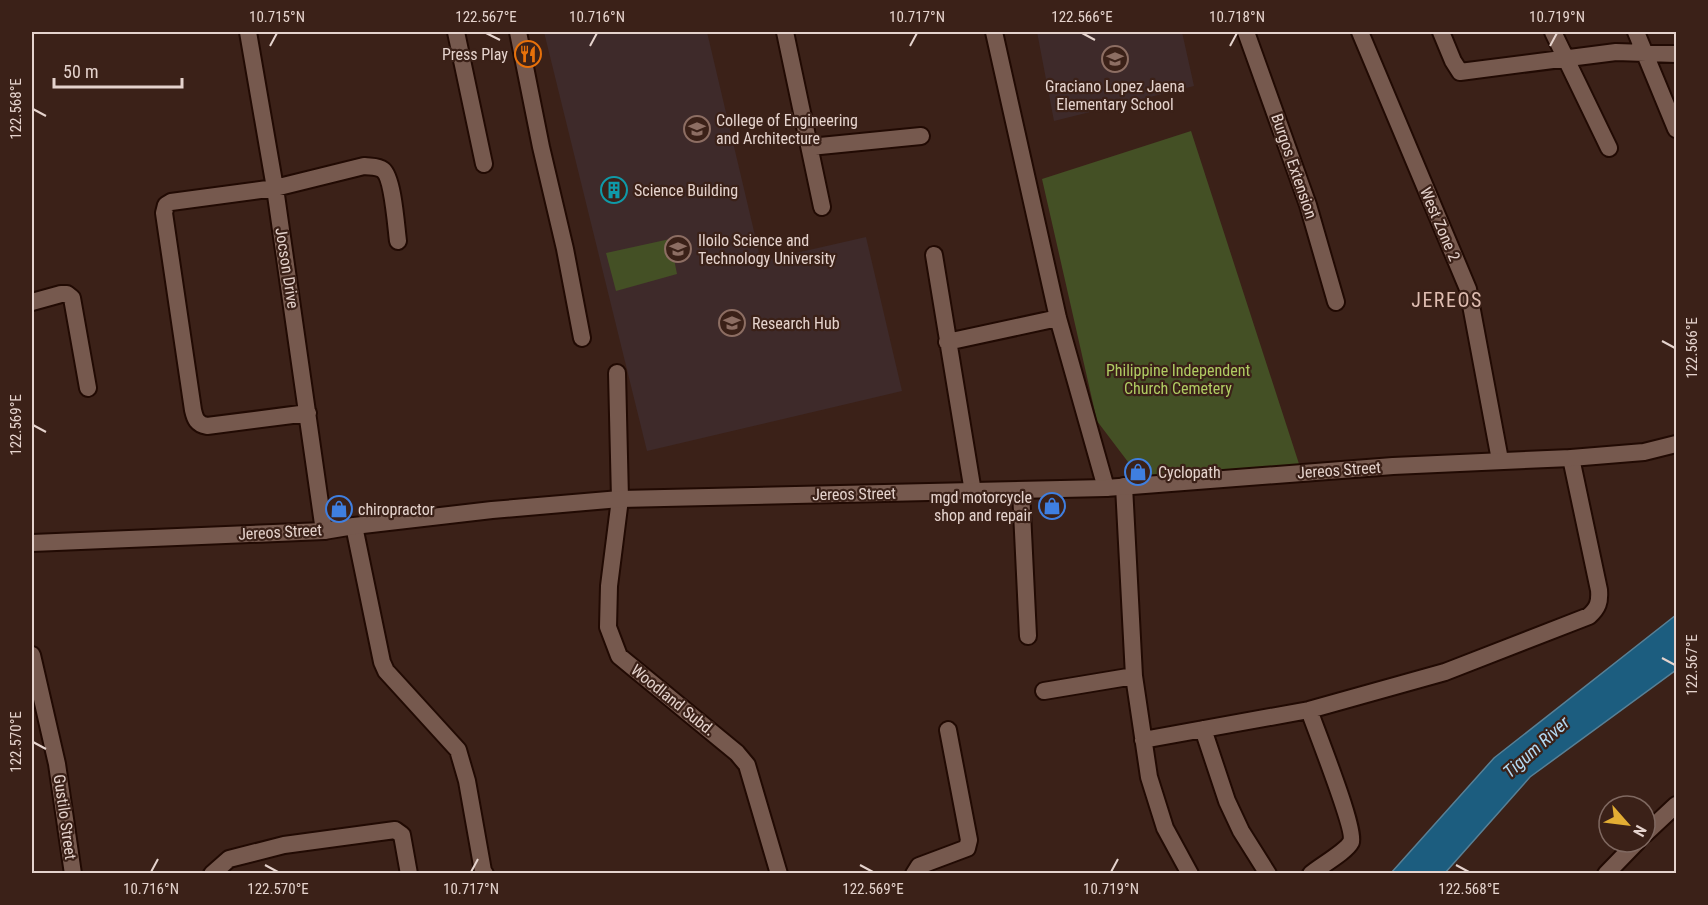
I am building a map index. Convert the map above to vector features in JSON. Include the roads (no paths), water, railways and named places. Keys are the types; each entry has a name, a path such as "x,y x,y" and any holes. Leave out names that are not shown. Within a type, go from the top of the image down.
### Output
{"street":[{"name":"Jocson Drive","path":"248,32 275,188 324,531"},
{"path":"456,32 484,164"},
{"path":"518,32 582,338"},
{"path":"785,32 822,207"},
{"path":"994,32 1058,318 1106,488"},
{"name":"Burgos Extension","path":"1246,32 1308,205 1336,302"},
{"name":"West Zone 2","path":"1360,32 1468,289 1500,460"},
{"path":"1441,32 1460,72 1616,52 1677,54"},
{"path":"1553,32 1609,148"},
{"path":"1636,32 1677,129"},
{"path":"810,147 921,136"},
{"path":"308,413 207,426 201,425 196,419 164,213 166,205 171,202 275,188 364,166 377,167 385,171 389,181 398,241"},
{"path":"934,255 973,492"},
{"path":"32,303 62,294 67,294 72,298 88,388"},
{"path":"947,342 1058,318"},
{"name":"Woodland Subd.","path":"617,373 620,499 609,586 608,627 619,656 737,753 747,765 779,873"},
{"name":"Jereos Street","path":"32,543 324,531 492,510 620,499 1106,488 1500,460 1571,458 1644,452 1677,444"},
{"path":"1143,740 1309,710 1445,672 1589,616 1597,609 1600,601 1599,590 1571,458"},
{"path":"1124,486 1134,676 1149,777 1165,828 1190,873"},
{"path":"1021,491 1028,636"},
{"path":"354,526 381,662 386,671 458,750 468,781 485,873"},
{"name":"Gustilo Street","path":"32,655 57,764 73,873"},
{"path":"1044,691 1134,676"},
{"path":"1309,710 1342,801 1352,836 1348,846 1311,873"},
{"path":"1203,729 1227,801 1241,831 1268,873"},
{"path":"914,873 919,866 967,848 969,840 948,730"},
{"path":"1657,823 1677,805"},
{"path":"212,873 229,859 284,845 395,831 399,831 402,836 409,873"},
{"path":"1606,873 1625,854"}],"water":[{"name":"Tigum River","path":"1676,615 1676,670 1530,777 1445,873 1391,873 1494,758"}],"place":[{"name":"Press Play","path":"528,54"},
{"name":"Graciano Lopez Jaena Elementary School","path":"1115,59"},
{"name":"College of Engineering and Architecture","path":"697,129"},
{"name":"Science Building","path":"614,190"},
{"name":"Iloilo Science and Technology University","path":"678,249"},
{"name":"Research Hub","path":"732,323"},
{"name":"Cyclopath","path":"1138,472"},
{"name":"mgd motorcycle shop and repair","path":"1052,506"},
{"name":"chiropractor","path":"339,509"}],"district":[{"name":"JEREOS","path":"1447,300"}],"park label":[{"name":"Philippine Independent Church Cemetery","path":"1178,379"}]}
